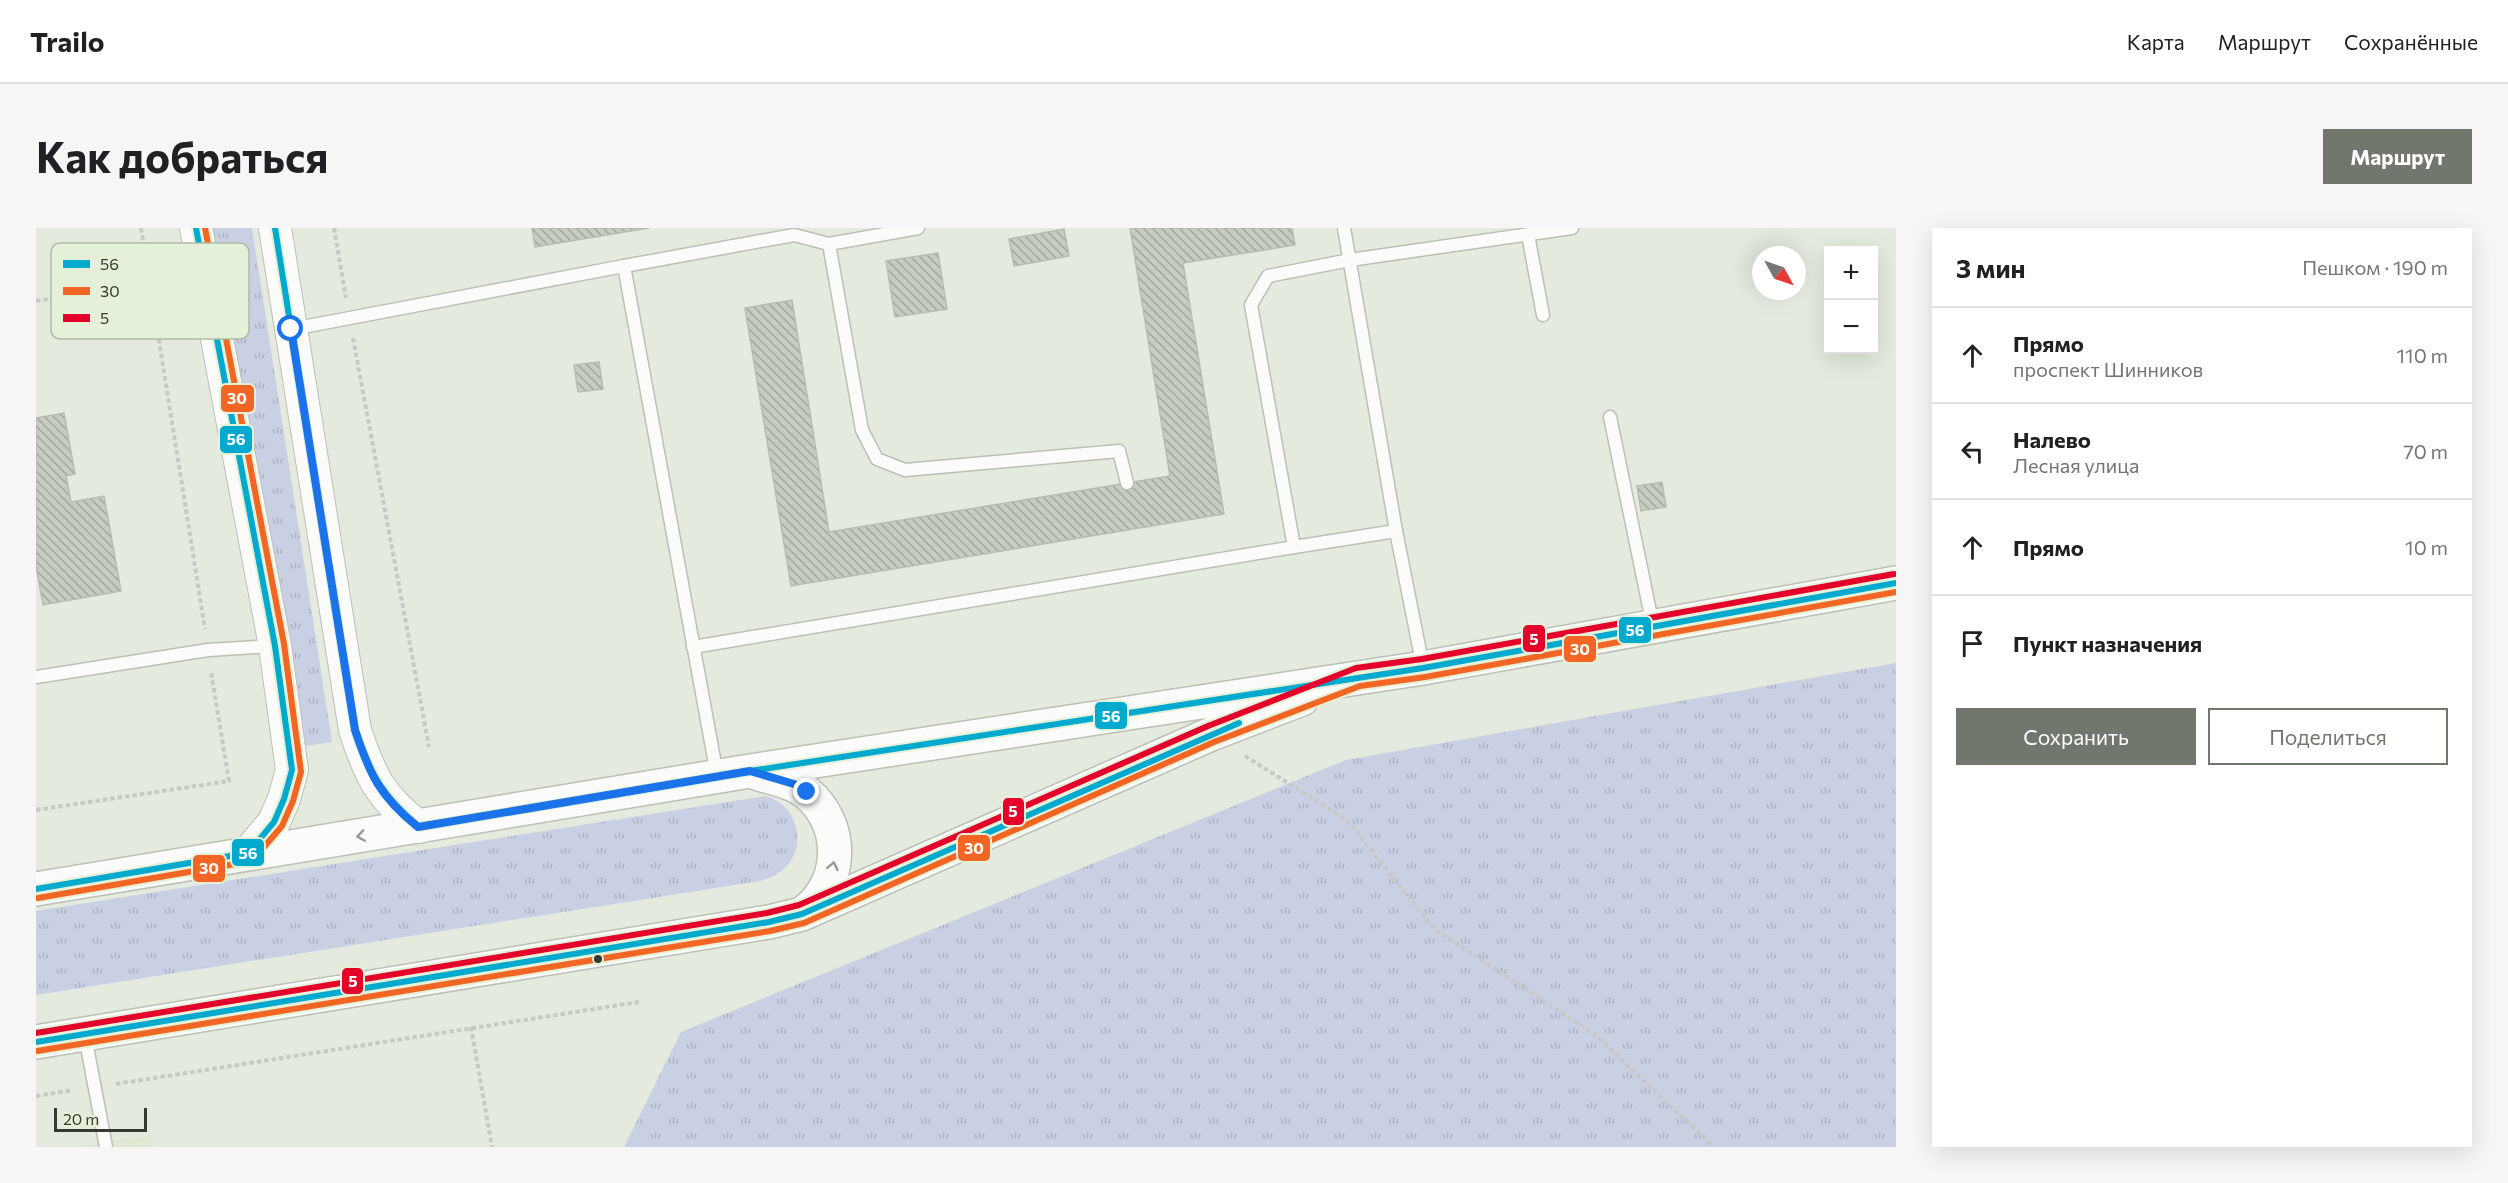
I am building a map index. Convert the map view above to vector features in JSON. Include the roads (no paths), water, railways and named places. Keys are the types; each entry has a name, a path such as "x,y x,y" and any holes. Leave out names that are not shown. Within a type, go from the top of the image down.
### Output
{"main road":[{"path":"36,889 750,771 1423,668 1896,583"},
{"path":"36,1042 769,922 802,914 1211,734 1358,677"},
{"path":"750,771 794,784 807,792 826,815 832,828 835,843 832,872 819,898 802,914"}],"street":[{"path":"196,228 199,243"},
{"path":"275,228 355,730 369,770 381,792 418,827"},
{"path":"217,339 275,646 292,770 284,799 274,822 248,853"}],"lane":[{"path":"291,329 792,232 829,244 918,228"},
{"path":"1344,228 1396,531 1423,668"},
{"path":"1293,548 1251,305 1268,276 1350,260 1572,228"},
{"path":"1528,235 1543,315"},
{"path":"829,244 862,430 877,459 904,470 1119,451 1127,483"},
{"path":"624,266 717,777"},
{"path":"1610,417 1653,627"},
{"path":"693,647 1396,531"},
{"path":"36,677 208,650 275,646"},
{"path":"84,1035 106,1147"}]}
